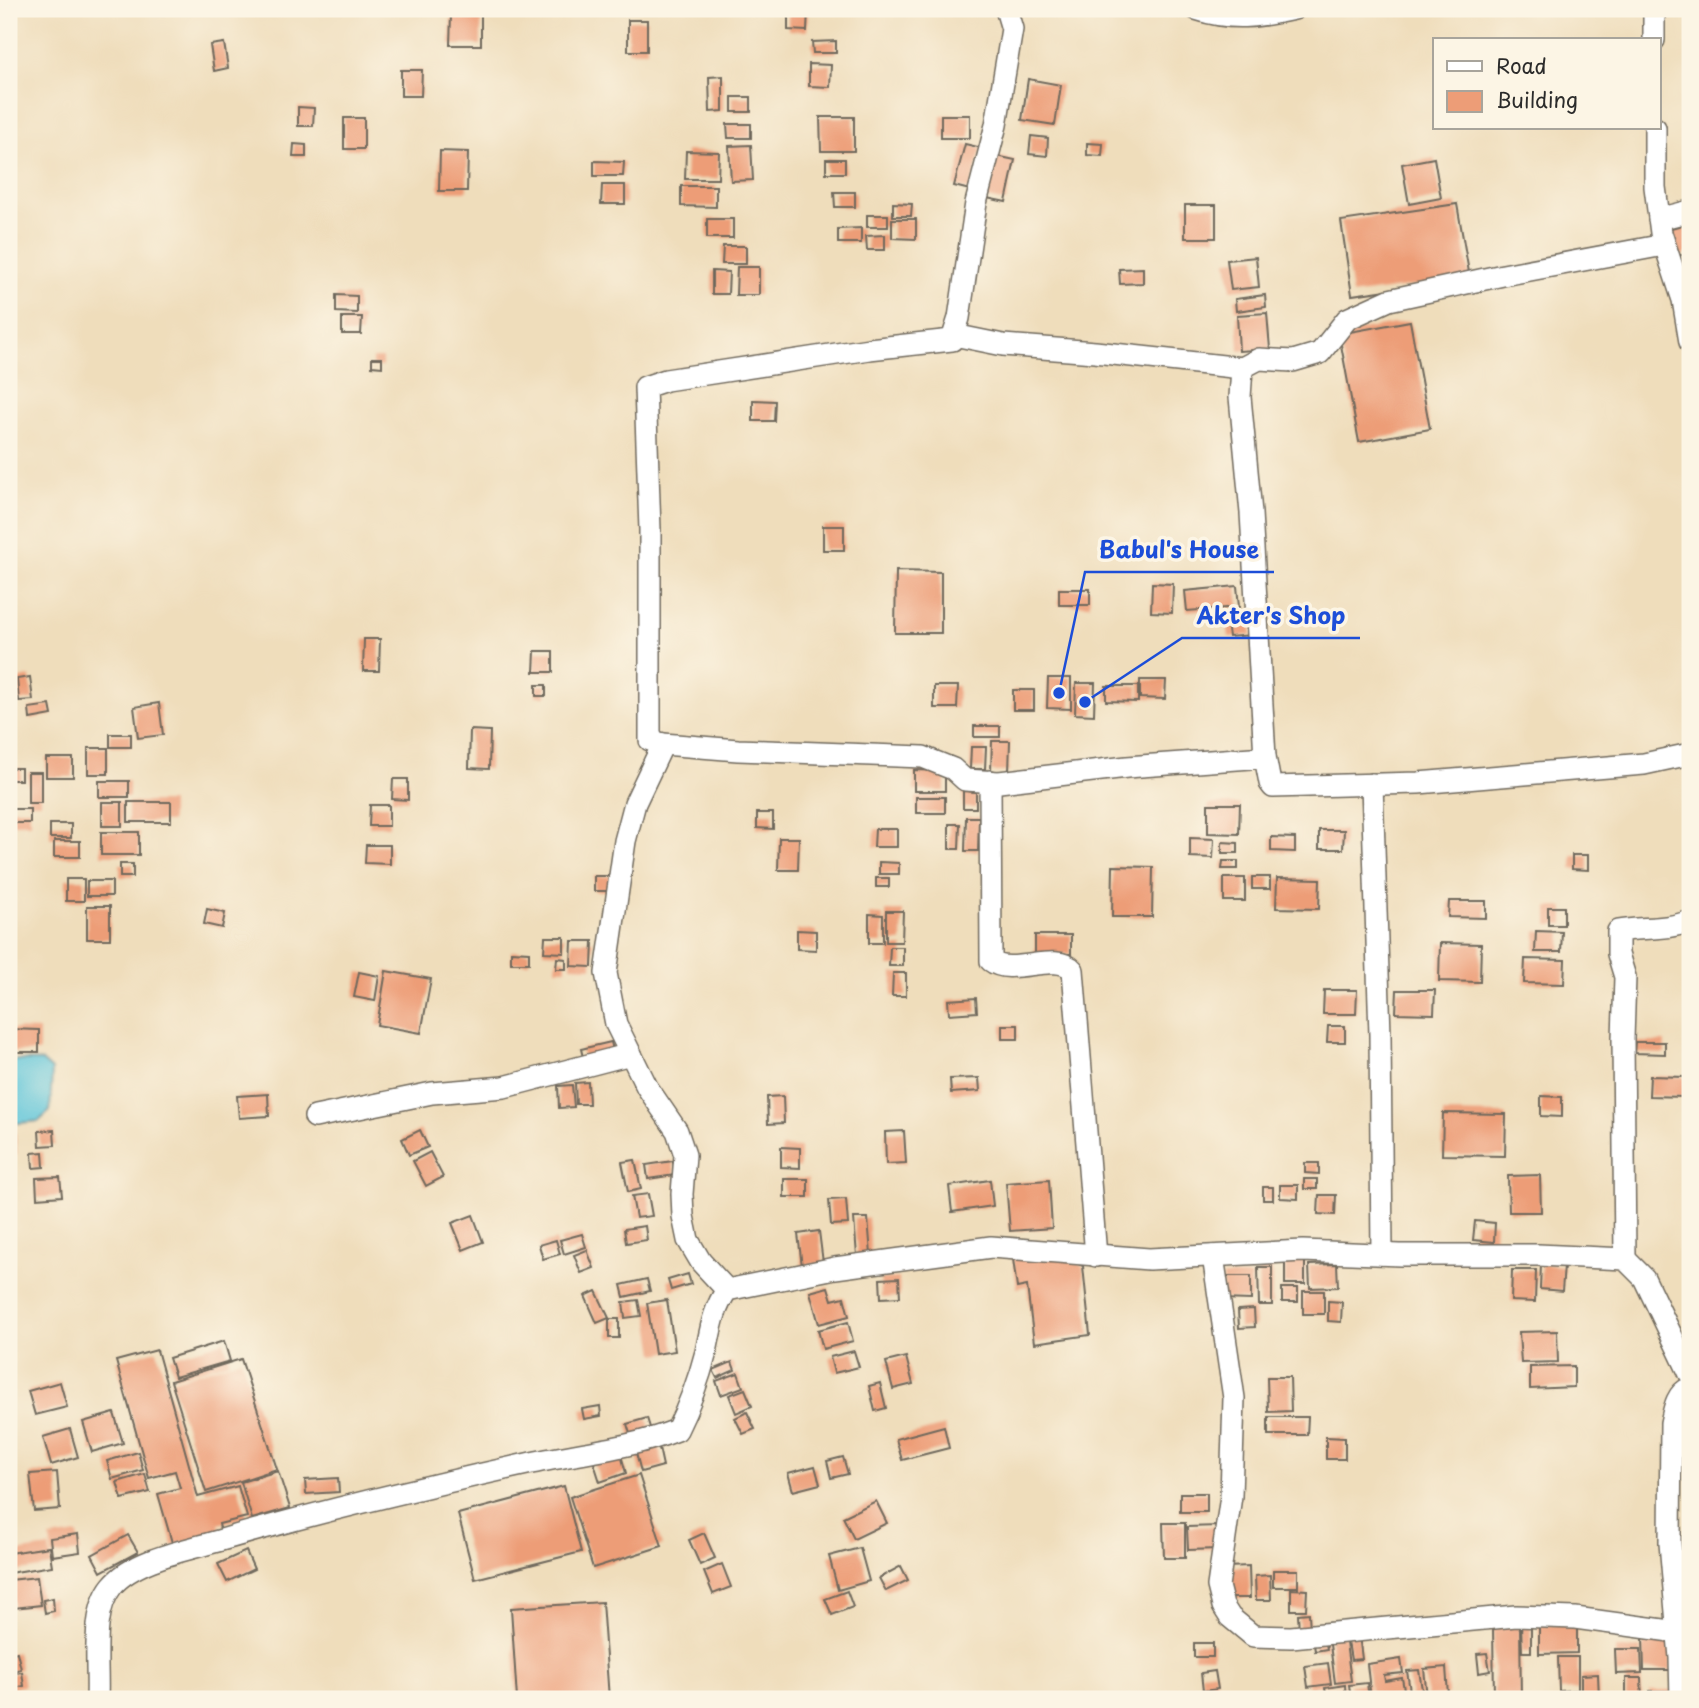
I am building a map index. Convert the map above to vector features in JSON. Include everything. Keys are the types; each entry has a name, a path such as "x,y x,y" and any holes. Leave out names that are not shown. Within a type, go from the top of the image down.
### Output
{"street":[{"path":"1006,9 1012,29 996,125 966,255 959,318 953,340 666,380 645,387 650,530 650,740 663,744 738,750 923,757 953,769 965,780 999,782 1127,767 1265,757"},
{"path":"1196,9 1219,17 1248,17 1294,9"},
{"path":"1654,9 1654,38"},
{"path":"1655,130 1655,187 1659,219 1664,245 1683,300 1690,342"},
{"path":"1659,219 1690,211"},
{"path":"954,335 1003,345 1242,368 1259,359 1293,361 1320,353 1347,318 1389,300 1503,275 1664,245"},
{"path":"1242,368 1240,397 1252,526 1265,757 1273,787 1373,785 1644,764 1690,754"},
{"path":"663,744 635,803 625,841 606,973 616,1024 647,1087 677,1131 685,1156 682,1194 688,1240 701,1262 727,1290"},
{"path":"990,781 991,961 994,964 1014,966 1059,963 1068,965 1073,970 1096,1256"},
{"path":"1373,785 1382,1254"},
{"path":"1625,1259 1625,977 1618,954 1618,931 1666,928 1690,921"},
{"path":"314,1116 432,1093 504,1087 631,1054"},
{"path":"97,1699 98,1617 110,1588 125,1572 156,1560 293,1519 378,1497 551,1458 651,1440 677,1430 706,1353 717,1304 727,1290 835,1268 991,1247 1149,1259 1303,1251 1625,1259 1644,1278 1690,1374"},
{"path":"1213,1256 1234,1398 1231,1496 1218,1586 1223,1606 1230,1617 1253,1636 1291,1637 1516,1616 1575,1618 1678,1632"},
{"path":"1681,1699 1670,1543 1671,1423 1675,1405 1683,1391 1690,1388"}],"water":[{"path":"9,1060 42,1061 52,1070 50,1111 39,1121 9,1124"}],"building":[{"path":"507,9 524,9 524,13 507,13"},
{"path":"788,9 808,9 807,31 788,30"},
{"path":"451,15 481,15 481,45 450,45"},
{"path":"628,20 647,20 647,51 628,51"},
{"path":"836,41 836,53 813,53 812,42"},
{"path":"224,43 228,68 214,71 210,45"},
{"path":"809,64 831,65 830,87 809,86"},
{"path":"401,70 422,70 421,96 401,96"},
{"path":"723,76 723,111 710,112 709,77"},
{"path":"1028,79 1061,85 1055,125 1022,120"},
{"path":"732,97 751,97 751,112 732,112"},
{"path":"298,107 314,108 313,126 298,126"},
{"path":"941,115 970,115 970,138 941,138"},
{"path":"820,117 854,117 854,151 821,151"},
{"path":"344,118 364,118 364,149 344,149"},
{"path":"727,124 751,124 751,138 728,138"},
{"path":"1031,136 1048,138 1047,156 1029,154"},
{"path":"1087,143 1103,144 1102,156 1087,155"},
{"path":"294,144 306,145 306,157 293,157"},
{"path":"965,144 982,148 970,190 954,186"},
{"path":"751,145 753,180 731,181 729,146"},
{"path":"440,151 468,152 467,191 439,191"},
{"path":"686,151 719,152 718,179 685,179"},
{"path":"992,155 1015,160 1006,202 982,197"},
{"path":"1434,158 1441,198 1409,204 1402,164"},
{"path":"826,159 845,159 845,173 826,173"},
{"path":"594,161 624,162 623,176 594,176"},
{"path":"602,185 625,185 625,204 601,204"},
{"path":"681,186 716,186 716,207 681,206"},
{"path":"834,192 855,192 855,207 835,207"},
{"path":"893,203 912,204 911,216 893,216"},
{"path":"1457,204 1470,278 1352,295 1341,221"},
{"path":"1185,205 1216,205 1216,238 1185,238"},
{"path":"867,215 888,215 888,227 867,227"},
{"path":"707,219 733,219 733,238 707,238"},
{"path":"892,219 916,219 916,239 892,238"},
{"path":"1690,223 1690,253 1678,256 1671,228"},
{"path":"861,228 861,243 838,243 838,229"},
{"path":"885,235 885,250 867,250 866,236"},
{"path":"723,246 746,246 746,264 722,264"},
{"path":"1256,257 1259,287 1231,290 1227,260"},
{"path":"737,267 759,267 759,295 736,295"},
{"path":"1143,268 1143,283 1120,284 1119,269"},
{"path":"712,271 729,272 728,294 712,294"},
{"path":"336,295 357,296 357,313 336,312"},
{"path":"1265,295 1266,307 1236,311 1235,299"},
{"path":"1267,313 1270,349 1239,351 1237,315"},
{"path":"342,317 362,317 361,334 342,334"},
{"path":"1410,321 1430,429 1359,442 1339,334"},
{"path":"372,358 382,358 382,367 372,366"},
{"path":"753,400 775,401 774,421 753,421"},
{"path":"823,526 844,526 844,550 823,550"},
{"path":"896,571 941,572 941,633 895,633"},
{"path":"1152,583 1173,584 1172,613 1151,612"},
{"path":"1237,586 1239,607 1187,611 1185,591"},
{"path":"1059,589 1090,589 1090,605 1059,605"},
{"path":"1250,621 1252,635 1229,637 1227,623"},
{"path":"364,639 380,639 379,671 363,671"},
{"path":"535,651 553,651 553,672 534,672"},
{"path":"30,677 33,700 19,701 17,679"},
{"path":"1048,678 1071,678 1071,709 1047,708"},
{"path":"1140,680 1166,680 1165,699 1140,698"},
{"path":"1076,683 1095,683 1094,715 1075,714"},
{"path":"536,685 546,685 546,696 536,696"},
{"path":"934,686 958,686 957,708 934,708"},
{"path":"1106,686 1138,686 1138,702 1106,701"},
{"path":"12,690 16,713 9,714 9,691"},
{"path":"1013,690 1034,690 1034,710 1013,710"},
{"path":"159,703 163,735 138,738 134,707"},
{"path":"50,705 52,715 30,719 29,708"},
{"path":"974,726 1000,726 1000,737 974,737"},
{"path":"470,730 490,731 489,769 469,768"},
{"path":"110,734 131,734 131,747 110,747"},
{"path":"992,741 1010,741 1009,772 991,772"},
{"path":"971,747 986,747 985,769 970,769"},
{"path":"88,748 108,748 108,774 88,774"},
{"path":"46,758 73,758 73,777 46,777"},
{"path":"9,768 21,768 21,780 9,780"},
{"path":"914,770 945,771 945,791 914,791"},
{"path":"28,772 41,772 41,803 28,803"},
{"path":"393,779 408,779 408,800 392,799"},
{"path":"99,781 129,781 129,797 99,797"},
{"path":"963,791 976,792 976,808 963,808"},
{"path":"916,797 945,797 945,813 916,813"},
{"path":"102,802 122,802 122,826 102,826"},
{"path":"128,802 171,802 171,822 128,822"},
{"path":"1208,804 1240,804 1239,834 1208,833"},
{"path":"370,805 389,805 389,826 369,826"},
{"path":"12,809 30,809 30,823 12,823"},
{"path":"757,813 773,813 773,829 757,828"},
{"path":"966,817 979,817 978,851 965,851"},
{"path":"50,824 71,824 71,838 50,838"},
{"path":"949,824 960,824 959,849 949,849"},
{"path":"875,829 897,829 897,847 874,847"},
{"path":"1319,830 1344,830 1343,849 1319,849"},
{"path":"101,832 139,832 139,855 101,855"},
{"path":"1271,837 1295,838 1295,852 1271,851"},
{"path":"779,838 799,838 798,870 778,870"},
{"path":"1190,838 1214,839 1213,858 1190,857"},
{"path":"54,841 80,841 80,857 54,857"},
{"path":"1222,842 1238,843 1238,853 1222,853"},
{"path":"366,845 390,845 390,864 365,863"},
{"path":"1572,855 1588,855 1588,870 1572,869"},
{"path":"1223,861 1238,861 1238,869 1222,869"},
{"path":"879,862 899,863 899,874 879,874"},
{"path":"120,864 133,864 133,877 120,877"},
{"path":"1113,866 1153,867 1152,917 1112,917"},
{"path":"594,876 610,876 610,891 594,891"},
{"path":"1252,877 1270,877 1270,889 1252,889"},
{"path":"876,878 889,878 889,887 876,887"},
{"path":"1224,878 1245,878 1245,901 1224,901"},
{"path":"1277,878 1320,879 1319,909 1276,908"},
{"path":"66,879 84,879 84,901 66,901"},
{"path":"87,881 112,881 112,896 87,896"},
{"path":"1449,901 1486,901 1486,918 1448,917"},
{"path":"87,906 110,906 110,939 87,939"},
{"path":"1548,907 1564,907 1564,925 1548,925"},
{"path":"207,909 225,913 222,928 204,924"},
{"path":"886,911 903,911 902,942 886,942"},
{"path":"869,914 883,915 883,943 869,943"},
{"path":"797,930 816,931 816,950 797,949"},
{"path":"1536,931 1562,932 1561,952 1535,952"},
{"path":"1035,935 1071,935 1071,954 1035,954"},
{"path":"545,937 564,937 564,953 544,952"},
{"path":"572,941 593,941 592,967 571,966"},
{"path":"1440,943 1481,944 1480,982 1439,981"},
{"path":"890,947 903,947 903,966 889,966"},
{"path":"511,951 529,952 529,963 511,963"},
{"path":"557,958 566,959 566,969 556,969"},
{"path":"1525,959 1565,960 1564,984 1524,983"},
{"path":"386,971 431,979 421,1033 377,1025"},
{"path":"359,972 379,976 375,1001 354,997"},
{"path":"893,973 906,973 906,996 892,996"},
{"path":"1324,990 1357,990 1356,1014 1323,1014"},
{"path":"1397,990 1435,990 1434,1014 1396,1013"},
{"path":"976,998 977,1012 949,1014 948,1000"},
{"path":"1002,1025 1018,1025 1018,1039 1002,1039"},
{"path":"1328,1026 1345,1026 1345,1042 1327,1042"},
{"path":"9,1029 39,1030 39,1052 9,1052"},
{"path":"611,1042 614,1054 584,1061 581,1049"},
{"path":"1635,1042 1665,1042 1665,1054 1634,1053"},
{"path":"1650,1076 1685,1077 1685,1097 1649,1096"},
{"path":"979,1078 980,1091 951,1093 950,1079"},
{"path":"588,1082 589,1104 576,1104 575,1083"},
{"path":"572,1085 574,1107 559,1108 558,1086"},
{"path":"268,1094 269,1116 239,1118 237,1096"},
{"path":"783,1096 784,1123 768,1124 767,1097"},
{"path":"1541,1096 1562,1097 1562,1117 1541,1116"},
{"path":"1443,1113 1506,1114 1505,1156 1442,1155"},
{"path":"9,1126 15,1126 17,1154 9,1155"},
{"path":"54,1130 55,1145 40,1146 39,1131"},
{"path":"420,1130 428,1147 409,1155 402,1139"},
{"path":"904,1131 906,1163 886,1164 885,1132"},
{"path":"781,1147 800,1148 800,1168 781,1167"},
{"path":"43,1152 44,1167 33,1168 32,1153"},
{"path":"430,1152 443,1177 426,1186 413,1161"},
{"path":"635,1160 641,1189 628,1192 622,1162"},
{"path":"673,1161 675,1175 648,1179 646,1165"},
{"path":"1305,1163 1319,1163 1319,1174 1305,1173"},
{"path":"1540,1175 1541,1212 1509,1212 1508,1176"},
{"path":"60,1177 62,1196 37,1198 36,1178"},
{"path":"784,1179 808,1179 808,1197 784,1197"},
{"path":"1304,1179 1317,1179 1317,1189 1304,1189"},
{"path":"990,1180 993,1206 952,1212 949,1186"},
{"path":"1049,1180 1052,1228 1010,1231 1006,1183"},
{"path":"1280,1185 1298,1185 1298,1199 1280,1198"},
{"path":"1263,1187 1273,1187 1273,1200 1263,1200"},
{"path":"648,1194 652,1216 636,1218 632,1196"},
{"path":"1319,1195 1336,1195 1335,1215 1318,1214"},
{"path":"846,1199 848,1224 831,1225 829,1200"},
{"path":"473,1215 483,1242 463,1250 452,1223"},
{"path":"854,1218 868,1218 871,1255 857,1256"},
{"path":"1475,1221 1495,1223 1494,1242 1473,1240"},
{"path":"645,1226 647,1240 626,1243 624,1229"},
{"path":"819,1231 823,1263 802,1266 798,1234"},
{"path":"582,1234 586,1247 564,1254 560,1240"},
{"path":"556,1240 560,1254 543,1259 539,1245"},
{"path":"587,1250 594,1268 581,1273 574,1255"},
{"path":"1012,1252 1055,1254 1083,1266 1090,1335 1034,1343 1027,1286 1017,1288"},
{"path":"1285,1259 1305,1259 1305,1284 1285,1284"},
{"path":"1337,1264 1338,1287 1310,1288 1309,1265"},
{"path":"1541,1264 1564,1266 1562,1291 1540,1289"},
{"path":"1258,1267 1272,1267 1272,1305 1259,1305"},
{"path":"1512,1270 1536,1270 1535,1302 1511,1301"},
{"path":"688,1274 691,1284 671,1290 668,1280"},
{"path":"1223,1276 1251,1276 1251,1300 1222,1299"},
{"path":"899,1278 900,1297 881,1298 880,1279"},
{"path":"647,1279 650,1291 624,1297 621,1285"},
{"path":"828,1287 832,1300 844,1297 849,1316 819,1324 810,1292"},
{"path":"1282,1288 1298,1288 1298,1302 1282,1302"},
{"path":"596,1291 609,1318 597,1323 585,1296"},
{"path":"1303,1291 1324,1291 1324,1314 1303,1314"},
{"path":"638,1300 641,1316 625,1318 623,1302"},
{"path":"667,1300 675,1351 655,1354 647,1303"},
{"path":"1328,1301 1342,1302 1341,1322 1328,1321"},
{"path":"1254,1309 1255,1327 1239,1328 1238,1310"},
{"path":"609,1319 619,1319 619,1338 609,1338"},
{"path":"848,1322 853,1341 823,1349 818,1330"},
{"path":"1557,1331 1558,1362 1521,1363 1519,1332"},
{"path":"224,1341 230,1361 175,1377 169,1358"},
{"path":"157,1350 198,1497 238,1486 247,1517 219,1524 221,1532 173,1546 158,1494 180,1488 175,1471 149,1478 116,1361"},
{"path":"854,1351 859,1367 834,1373 830,1357"},
{"path":"906,1357 913,1384 893,1389 886,1362"},
{"path":"241,1359 277,1469 206,1492 171,1381"},
{"path":"732,1362 735,1370 717,1378 713,1370"},
{"path":"1574,1366 1574,1387 1530,1389 1530,1367"},
{"path":"738,1373 743,1387 721,1395 716,1381"},
{"path":"1267,1377 1290,1377 1291,1411 1268,1412"},
{"path":"60,1382 67,1407 35,1415 28,1391"},
{"path":"880,1383 886,1408 875,1411 869,1386"},
{"path":"745,1389 752,1406 736,1413 729,1395"},
{"path":"600,1406 601,1416 584,1419 582,1409"},
{"path":"747,1412 755,1429 743,1434 735,1418"},
{"path":"114,1413 123,1443 92,1452 83,1422"},
{"path":"1268,1417 1308,1417 1307,1435 1268,1435"},
{"path":"647,1418 652,1434 632,1440 627,1424"},
{"path":"944,1426 949,1448 902,1460 896,1439"},
{"path":"70,1429 78,1457 51,1465 43,1437"},
{"path":"1326,1437 1345,1438 1345,1459 1326,1459"},
{"path":"658,1443 663,1466 641,1472 635,1449"},
{"path":"620,1451 626,1473 600,1482 593,1460"},
{"path":"138,1452 143,1470 112,1479 107,1461"},
{"path":"843,1457 848,1474 831,1478 827,1461"},
{"path":"815,1466 820,1484 793,1491 788,1473"},
{"path":"278,1471 290,1508 252,1519 241,1482"},
{"path":"57,1472 60,1509 34,1511 30,1474"},
{"path":"145,1474 150,1492 122,1499 117,1482"},
{"path":"639,1475 662,1546 593,1568 570,1497"},
{"path":"338,1478 339,1492 306,1494 305,1480"},
{"path":"564,1486 581,1552 475,1579 458,1514"},
{"path":"1180,1493 1207,1493 1207,1512 1180,1512"},
{"path":"876,1501 887,1523 854,1539 843,1517"},
{"path":"1163,1523 1185,1523 1185,1558 1164,1558"},
{"path":"1218,1526 1218,1549 1188,1550 1187,1527"},
{"path":"704,1533 715,1558 700,1565 689,1540"},
{"path":"78,1534 80,1552 52,1556 50,1538"},
{"path":"128,1535 138,1552 101,1572 92,1555"},
{"path":"49,1547 52,1566 9,1573 9,1553"},
{"path":"860,1548 869,1581 838,1590 829,1556"},
{"path":"246,1551 254,1569 227,1582 218,1564"},
{"path":"722,1564 731,1587 713,1594 704,1572"},
{"path":"901,1566 908,1580 886,1591 879,1578"},
{"path":"1249,1566 1250,1598 1228,1598 1226,1567"},
{"path":"1273,1570 1298,1570 1298,1587 1273,1587"},
{"path":"1270,1575 1271,1600 1256,1600 1255,1576"},
{"path":"37,1577 41,1605 14,1608 10,1580"},
{"path":"1291,1589 1307,1590 1306,1610 1291,1610"},
{"path":"847,1591 853,1607 832,1615 825,1599"},
{"path":"53,1598 54,1611 45,1613 43,1600"},
{"path":"602,1602 609,1699 517,1699 511,1608"},
{"path":"1309,1613 1310,1630 1299,1631 1298,1614"},
{"path":"1521,1623 1531,1623 1531,1652 1522,1652"},
{"path":"1577,1624 1577,1653 1539,1654 1539,1625"},
{"path":"1493,1626 1520,1626 1521,1699 1494,1699"},
{"path":"1345,1635 1351,1681 1335,1683 1329,1637"},
{"path":"1359,1635 1362,1659 1351,1660 1347,1636"},
{"path":"1671,1636 1671,1670 1644,1670 1643,1637"},
{"path":"1325,1637 1327,1649 1315,1651 1313,1638"},
{"path":"1194,1643 1213,1643 1213,1657 1194,1657"},
{"path":"1615,1649 1641,1649 1642,1673 1616,1674"},
{"path":"17,1652 21,1669 9,1672 9,1654"},
{"path":"1487,1653 1490,1671 1479,1673 1477,1654"},
{"path":"1558,1657 1578,1657 1578,1690 1559,1691"},
{"path":"1401,1659 1403,1673 1384,1675 1385,1681 1402,1678 1405,1695 1371,1699 1367,1664"},
{"path":"1328,1663 1331,1684 1308,1687 1305,1666"},
{"path":"1446,1667 1448,1695 1427,1697 1424,1669"},
{"path":"1419,1670 1423,1696 1411,1698 1407,1671"},
{"path":"1215,1671 1218,1689 1203,1691 1201,1673"},
{"path":"22,1672 24,1686 9,1689 9,1674"},
{"path":"1598,1674 1599,1699 1581,1699 1581,1675"},
{"path":"1626,1678 1641,1678 1642,1699 1626,1699"},
{"path":"1367,1683 1369,1699 1351,1699 1349,1685"},
{"path":"1345,1685 1346,1699 1327,1699 1325,1688"},
{"path":"1650,1691 1674,1691 1674,1699 1650,1699"}],"place":[{"name":"Babul's House","path":"1059,693"},
{"name":"Akter's Shop","path":"1085,702"}]}
